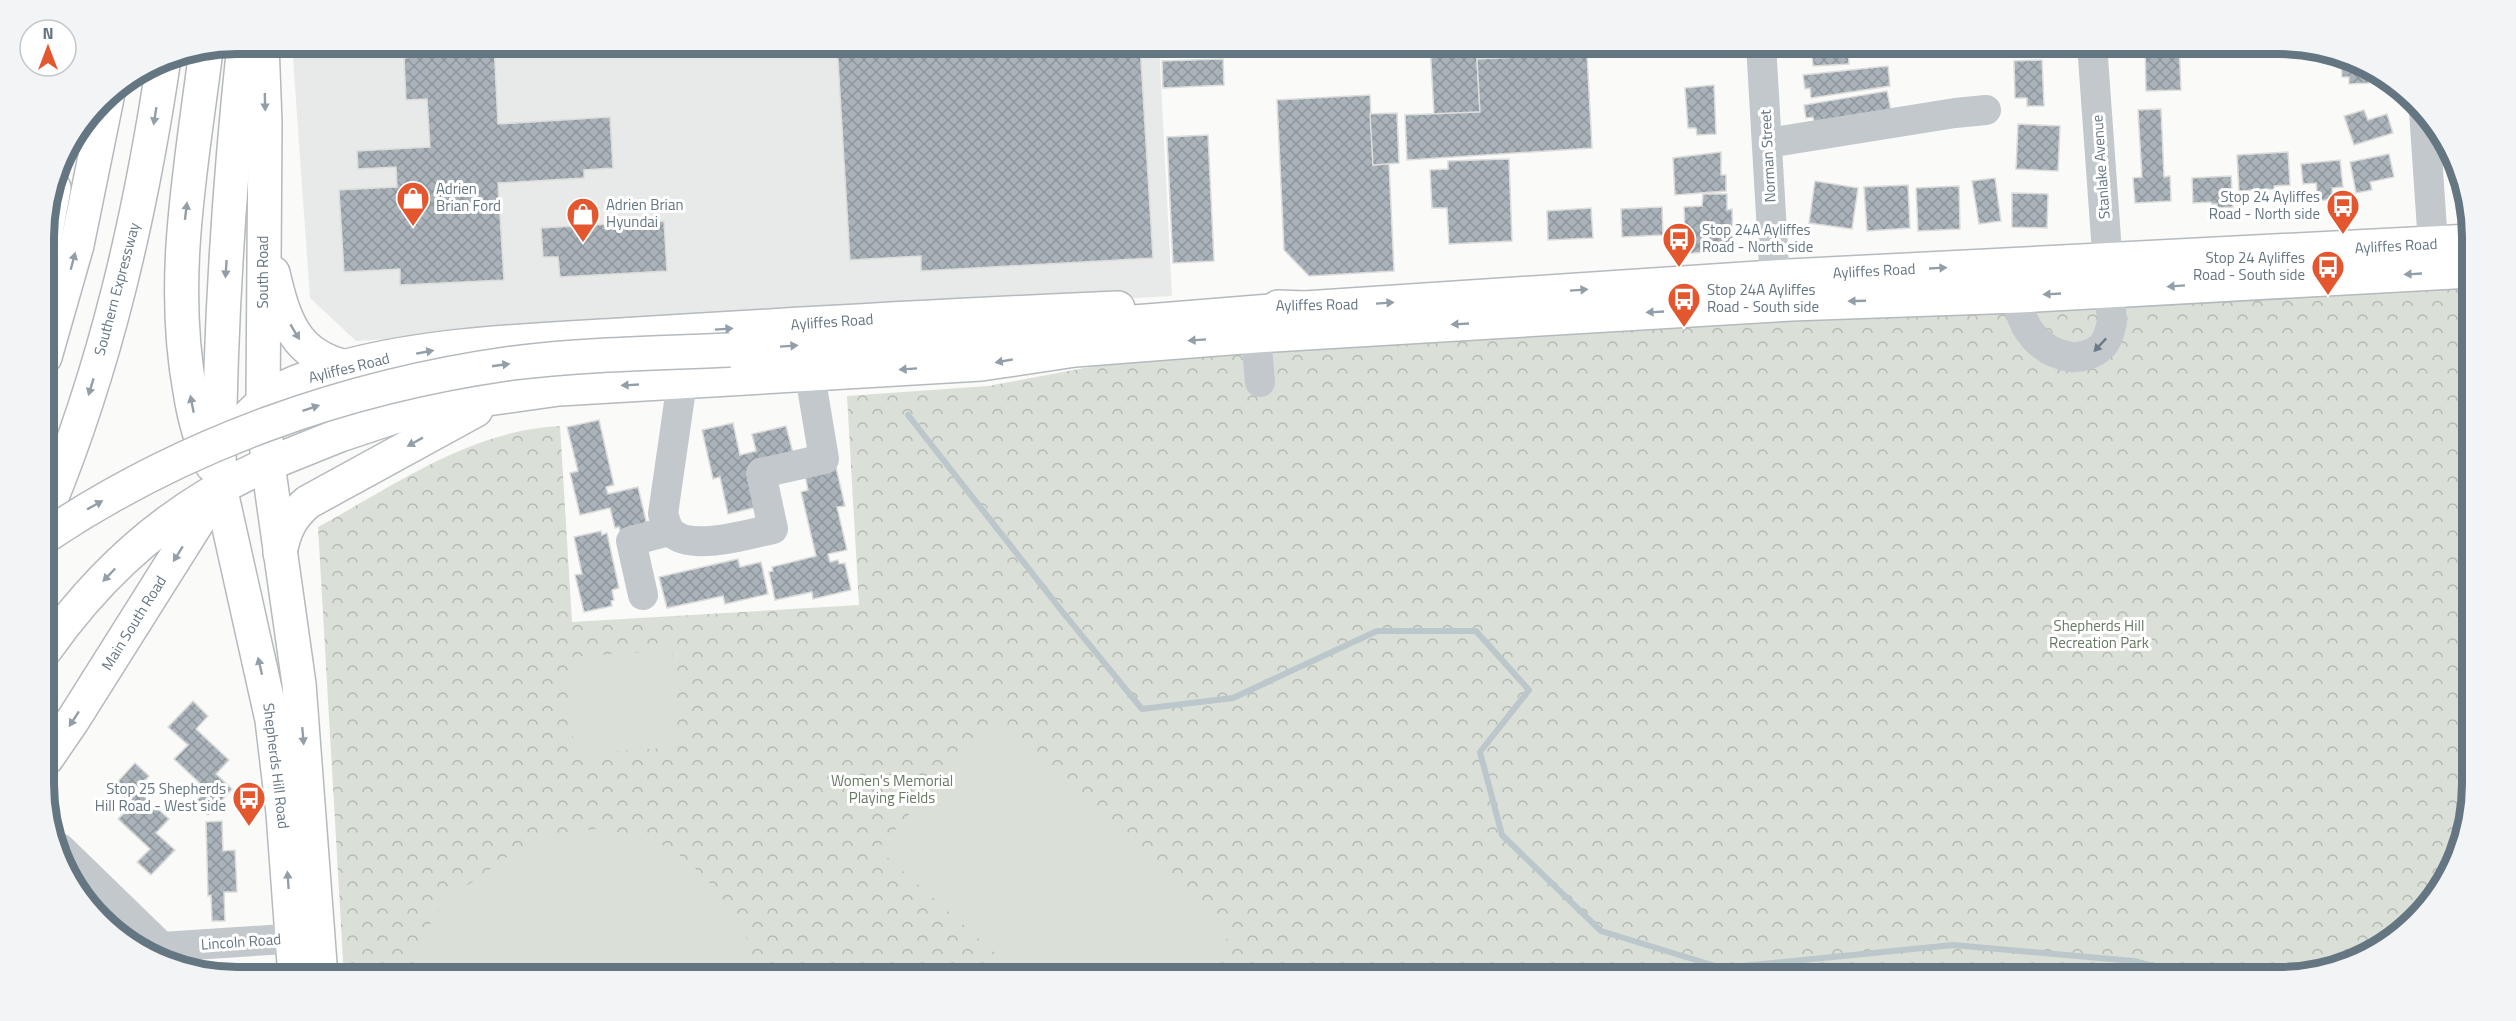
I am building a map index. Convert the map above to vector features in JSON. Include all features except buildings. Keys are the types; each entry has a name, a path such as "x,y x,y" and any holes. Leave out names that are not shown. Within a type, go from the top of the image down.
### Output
{"main road":[{"path":"220,483 220,359 243,54"},
{"name":"South Road","path":"262,54 265,123 263,401 272,501"},
{"path":"205,57 183,243 181,322 194,413 202,444 220,483"},
{"name":"Southern Expressway","path":"54,489 85,405 122,275 142,190 162,70"},
{"path":"54,326 77,245 105,110"},
{"path":"263,237 281,304 299,339 319,358 346,367"},
{"name":"Ayliffes Road","path":"220,483 340,435 394,417 431,408 559,389 981,364 1075,350 1775,291 2018,296 2109,275 2462,242"},
{"name":"Ayliffes Road","path":"220,483 226,455 236,433 263,401 282,388 303,379 346,367 435,350 488,344 837,321 1186,305 1305,308 1775,291 2109,275 2462,271"},
{"path":"54,531 120,491 196,453 293,414 366,392 440,375 515,363 1135,322 1305,308"},
{"path":"280,553 288,525 308,502 436,430 505,396"},
{"path":"54,639 84,601 127,556 162,526 220,483"},
{"name":"Main South Road","path":"54,748 220,483"},
{"name":"Shepherds Hill Road","path":"220,483 272,720 283,813 305,937 317,967"},
{"name":"Shepherds Hill Road","path":"272,501 299,684 305,937 297,967"}],"street":[{"name":"Norman Street","path":"1762,54 1775,291"},
{"name":"Stanlake Avenue","path":"2018,296 2019,311 2023,320 2043,347 2052,352 2078,357 2098,350 2108,337 2112,322 2093,54"},
{"path":"1768,143 1986,110"},
{"path":"2425,126 2433,244"},
{"path":"1256,336 1260,382"},
{"path":"682,382 663,514 669,531 684,540 716,540 773,529 761,473 824,459 810,375"},
{"path":"643,596 631,541 669,531"},
{"name":"Lincoln Road","path":"71,859 154,947"},
{"name":"Lincoln Road","path":"162,951 305,937"}],"shaded area":[{"path":"293,54 1160,54 1172,296 356,341 310,298"}],"green space":[{"name":"Shepherds Hill Recreation Park","path":"2462,271 2462,796 2452,843 2443,865 2438,876 2409,914 2371,943 2338,957 2291,967 343,967 318,527 405,478 464,449 527,430 560,426 572,622 859,605 847,396 988,386 1256,336"},
{"path":"672,650 678,747 574,754 568,657"},
{"path":"994,720 1233,932 1201,967 1011,967 878,849"},
{"path":"595,829 631,835 658,843 679,855 714,888 734,915 748,941 754,967 414,967 421,939 443,903 507,857 562,833"}],"waterway":[{"path":"908,415 1142,709 1233,698 1377,631 1476,631 1529,690 1480,752 1502,835 1601,931 1719,967"},
{"path":"1732,967 1953,945 2134,961 2156,967"}],"place":[{"name":"Adrien Brian Ford","path":"413,227"},
{"name":"Stop 24 Ayliffes Road - North side","path":"2343,235"},
{"name":"Adrien Brian Hyundai","path":"583,243"},
{"name":"Stop 24A Ayliffes Road - North side","path":"1679,268"},
{"name":"Stop 24 Ayliffes Road - South side","path":"2328,296"},
{"name":"Stop 24A Ayliffes Road - South side","path":"1684,328"},
{"name":"Stop 25 Shepherds Hill Road - West side","path":"249,827"}],"park label":[{"name":"Women's Memorial Playing Fields","path":"892,790"}]}
